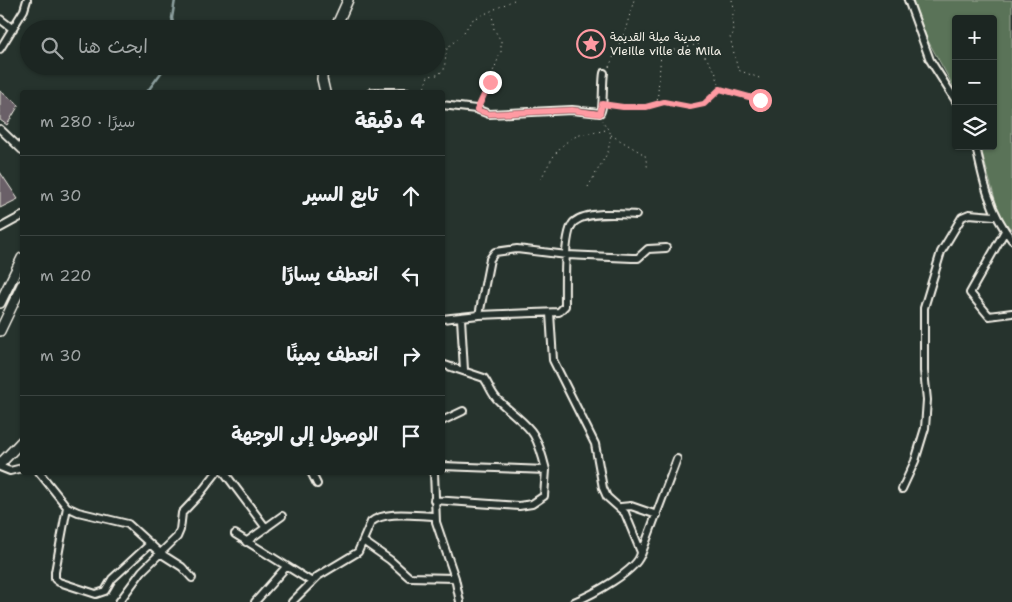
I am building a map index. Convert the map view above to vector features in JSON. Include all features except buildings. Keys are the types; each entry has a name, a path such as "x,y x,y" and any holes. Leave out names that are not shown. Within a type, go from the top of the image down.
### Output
{"main road":[{"path":"339,20 348,0"},
{"path":"322,75 325,90"},
{"path":"0,304 20,262"},
{"path":"0,331 20,289"},
{"path":"0,466 20,443"}],"street":[{"path":"0,49 14,29 27,0"},
{"path":"908,0 930,60 952,95"},
{"path":"0,20 14,29"},
{"path":"445,105 477,110 489,114 572,110 598,114 602,111 601,90 604,73"},
{"path":"0,130 20,148"},
{"path":"977,150 982,177 994,216 1012,240"},
{"path":"445,319 479,315 559,312 565,306 564,271 568,230 576,220 604,214 636,215"},
{"path":"902,489 915,461 925,428 927,400 924,371 924,308 941,252 962,216 969,214 994,216"},
{"path":"0,228 20,217"},
{"path":"1005,231 970,293 989,316 1012,312"},
{"path":"479,315 490,259 495,252 517,249 567,255 638,258 648,249 666,248"},
{"path":"550,313 553,360 595,444 603,488 607,496 621,507 640,548 640,557"},
{"path":"461,318 464,370"},
{"path":"434,500 518,506 532,504 544,496 546,490 546,470 538,438 532,430 498,401 484,378 445,365"},
{"path":"445,420 463,411"},
{"path":"574,602 611,583 633,566 640,557 658,515 677,459"},
{"path":"0,466 10,470 20,468"},
{"path":"445,466 546,470"},
{"path":"41,475 67,507 78,512 128,524 160,553 182,567 192,578"},
{"path":"118,602 142,570 177,537 180,530 182,513 215,475"},
{"path":"226,475 266,528"},
{"path":"313,475 318,484"},
{"path":"434,475 435,516 460,602"},
{"path":"621,507 631,506 658,515"},
{"path":"67,507 55,572 55,579 59,582 96,594 105,591 112,579 150,544"},
{"path":"246,542 282,516"},
{"path":"292,602 312,582 358,552 371,522 380,517 435,516"},
{"path":"234,534 312,582"},
{"path":"363,541 390,560 409,577 454,578"},
{"path":"255,602 286,567"}],"path":[{"path":"445,64 448,48 462,35 472,20 492,13 514,0"},
{"path":"604,73 611,66 625,31 634,0"},
{"path":"732,0 735,11 732,16 733,34 730,37 738,70 762,79"},
{"path":"477,110 500,52 501,41 494,28 492,13"},
{"path":"657,105 661,53 679,48 699,44 700,49 715,71 720,89"},
{"path":"424,90 428,76 437,75"},
{"path":"602,104 623,107 657,105 664,102 690,107 704,104 720,89"},
{"path":"720,89 760,100 772,107"},
{"path":"598,114 611,134 645,156 648,170"},
{"path":"541,179 552,157 565,143 580,134 608,130"},
{"path":"588,186 608,152 611,134"}],"green space":[{"path":"913,0 1012,0 1012,230 1000,217 981,150 997,150 997,15 952,15 952,84 927,39"}],"waterway":[{"path":"172,20 175,0"},
{"path":"148,90 159,75"}],"place":[{"name":"مدينة ميلة القديمة Vieille ville de Mila","path":"591,44"}],"route":[{"path":"490,82 477,110 489,114 572,110 600,114 602,104 623,107 646,107 664,102 678,103 690,107 704,104 720,89 736,95 760,100"}]}
